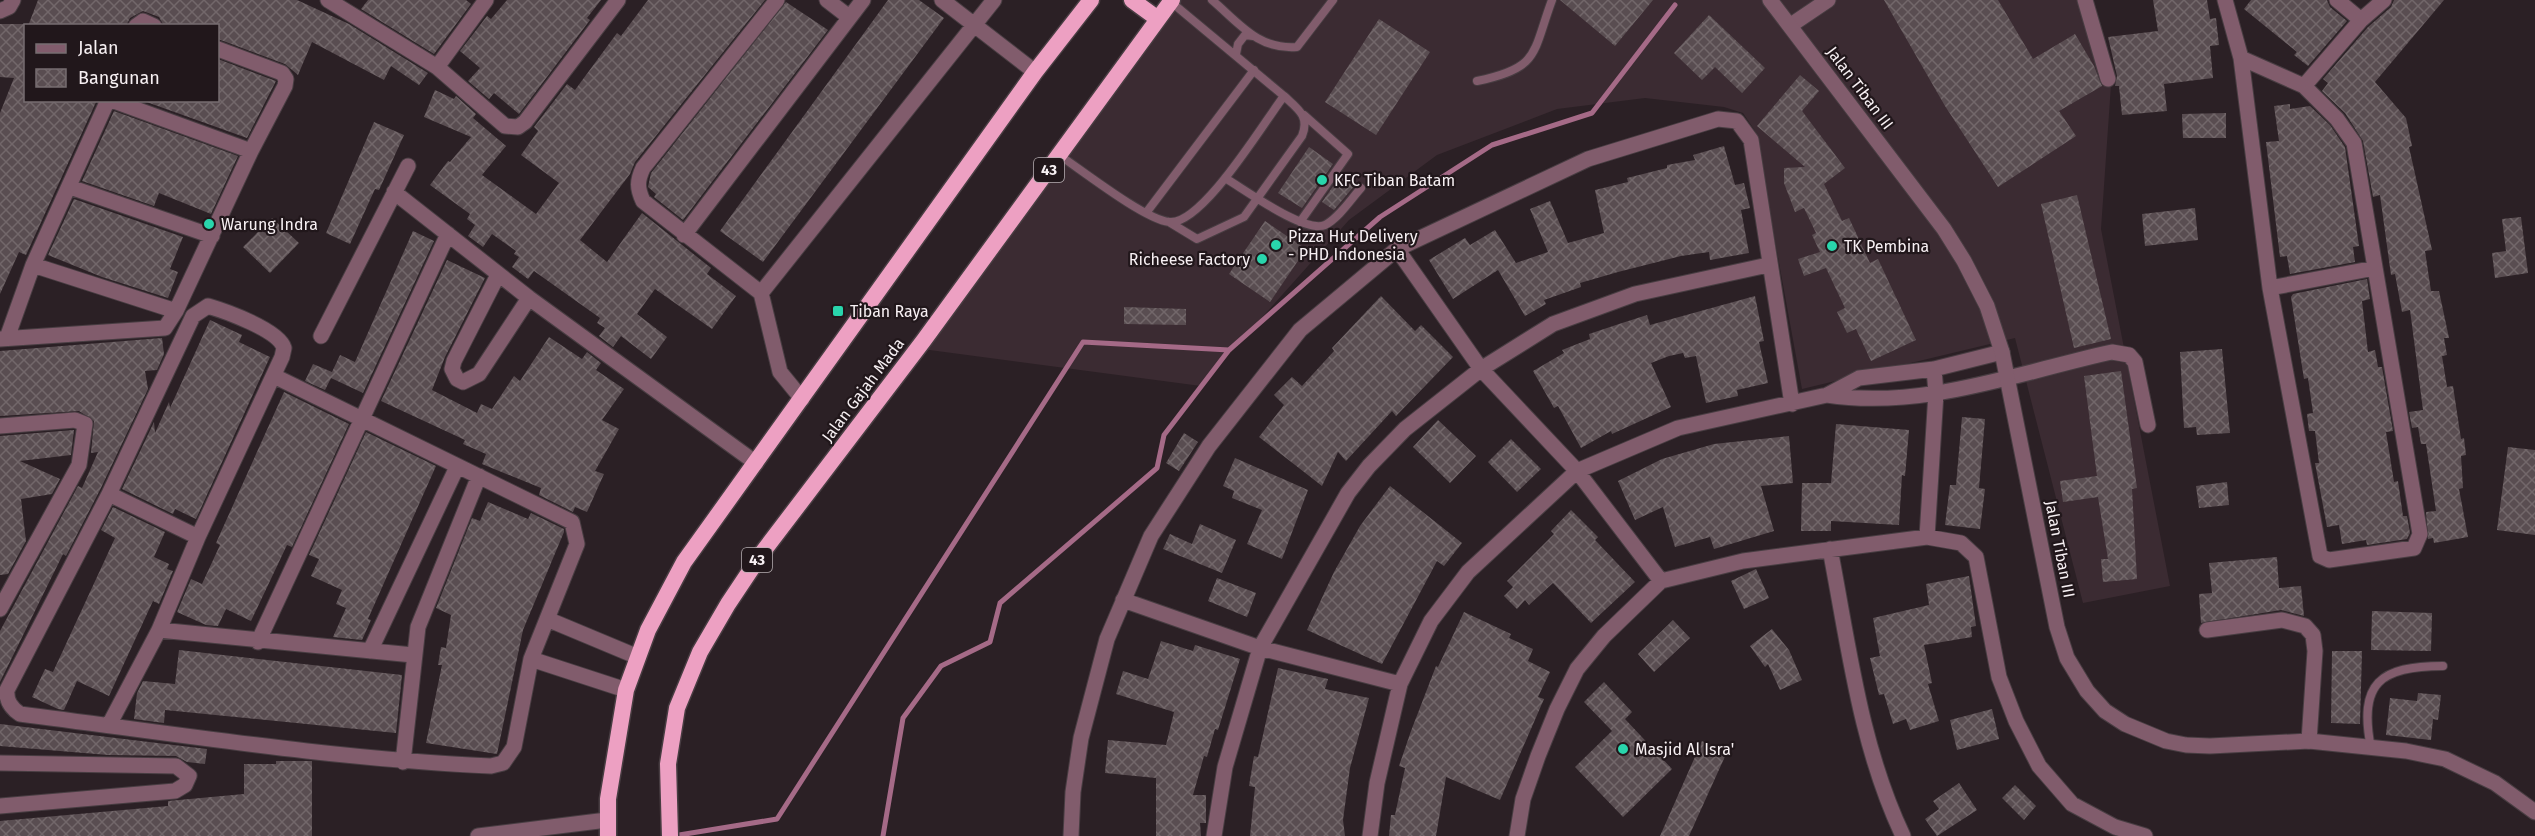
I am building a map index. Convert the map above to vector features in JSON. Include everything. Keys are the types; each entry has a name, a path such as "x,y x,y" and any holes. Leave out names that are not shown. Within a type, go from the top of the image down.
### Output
{"highway":[{"path":"608,830 626,690 669,586 1035,72 1091,0"},
{"path":"1132,0 1158,19"},
{"name":"Jalan Gajah Mada","path":"670,836 668,764 678,708 700,652 728,604 762,553 1171,1"}],"street":[{"path":"0,10 9,7 13,0"},
{"path":"328,0 437,67 493,117 510,128 518,127 618,0"},
{"path":"777,0 643,168 637,180 638,191 643,201 760,293 780,372 802,399"},
{"path":"827,0 849,16"},
{"path":"684,235 863,0"},
{"path":"942,0 1035,72"},
{"path":"760,293 994,0"},
{"name":"Jalan Tiban III","path":"1770,0 1949,237 1987,306 2008,377 2057,627 2067,658 2087,691 2105,711 2125,724 2166,741 2210,746 2309,741 2445,759 2495,783 2535,812"},
{"path":"1791,26 1828,0"},
{"path":"2085,0 2108,79"},
{"path":"2225,0 2241,58 2270,288 2320,556 2329,560 2414,548 2420,534 2354,143 2337,119 2304,86 2241,58"},
{"path":"2337,0 2361,21"},
{"path":"2304,86 2361,21 2384,0"},
{"path":"437,67 484,1"},
{"path":"109,102 33,266 4,338 165,328 176,311 286,79 282,74 219,49"},
{"path":"116,102 251,151"},
{"path":"1071,836 1073,792 1081,738 1107,639 1151,536 1209,446 1255,384 1300,330 1397,249 1588,159 1726,118 1737,121 1751,140 1768,265 1792,404"},
{"path":"321,336 408,166"},
{"path":"70,187 212,236"},
{"path":"394,192 498,275 756,463"},
{"path":"258,642 448,234"},
{"path":"1397,249 1481,369 1577,471 1661,581"},
{"path":"1214,836 1225,767 1260,648 1314,549 1348,493 1369,466 1405,429 1481,369 1553,324 1586,310 1673,284 1768,265"},
{"path":"33,266 176,311"},
{"path":"2270,288 2375,268"},
{"path":"498,275 454,361 453,369 457,380 463,382 479,374 530,298"},
{"path":"109,725 159,630 198,537 282,357 282,342 234,314 208,306 193,316 109,494 7,690 7,698 13,710 21,714 403,762 491,766 503,763 514,747 531,659 577,544 575,527 572,522 274,376"},
{"path":"1370,836 1377,783 1400,684 1431,621 1451,591 1493,547 1577,471 1678,428 1827,395 1859,378 1934,369 2002,352"},
{"path":"1827,395 1864,400 1936,393 2112,352 2129,355 2135,362 2141,380 2148,425"},
{"path":"1927,537 1936,393 1934,369"},
{"path":"0,426 75,420 85,424 86,431 79,465 5,587 0,609"},
{"path":"370,651 457,467"},
{"path":"403,762 413,655 422,614 479,476"},
{"path":"109,494 198,537"},
{"path":"1517,836 1522,799 1557,709 1577,669 1604,636 1661,581 1733,562 1927,537 1961,543 1971,549 1976,557 1999,677 2016,721 2040,766 2072,804 2115,826 2145,836"},
{"path":"1830,549 1863,728 1884,795 1904,836"},
{"path":"1123,600 1260,648 1400,684"},
{"path":"547,619 638,657"},
{"path":"2207,630 2282,620 2305,626 2313,635 2315,651 2309,741"},
{"path":"159,630 258,642 413,655"},
{"path":"531,659 626,690"},
{"path":"0,763 176,766 189,776 185,785 175,791 0,806"},
{"path":"478,836 608,830"}],"lane":[{"path":"1212,0 1269,46 1297,47 1333,0"},
{"path":"1477,81 1510,73 1524,66 1538,42 1552,0"},
{"path":"1171,1 1236,54 1348,153 1299,222"},
{"path":"1236,54 1238,44 1245,35 1254,36"},
{"path":"1146,213 1254,70"},
{"path":"1169,222 1184,219 1195,211 1226,178 1284,96"},
{"path":"1059,155 1146,213 1169,222 1197,239 1203,238 1244,217 1302,136 1306,126 1304,114"},
{"path":"1226,178 1299,222 1314,227 1324,226 1361,188"},
{"path":"2371,748 2366,720 2370,698 2378,683 2398,670 2414,666 2443,666"}],"shaded area":[{"path":"1176,0 2082,0 2111,85 2101,229 2170,586 2083,603 2015,338 1802,389 1755,131 1743,113 1724,107 1645,98 1557,109 1437,155 1349,220 1201,386 922,349"}],"building":[{"path":"38,0 297,0 349,24 428,73 419,85 391,66 384,80 312,42 298,75 285,64 219,39 219,24 163,24 159,17 143,11 130,18 127,24 29,24"},
{"path":"368,0 466,0 471,4 434,54 361,9"},
{"path":"507,0 601,0 587,18 590,20 519,114 494,93 489,99 468,81 480,68 460,51 487,16 491,19"},
{"path":"648,0 765,0 635,162 630,174 580,240 607,262 642,213 711,268 707,274 736,296 712,329 655,289 637,314 667,337 651,359 621,336 613,347 599,336 605,328 597,323 600,318 534,271 528,279 512,267 519,257 514,254 516,251 492,234 483,247 468,236 475,225 467,219 470,214 430,185 448,161 450,162 471,137 424,117 435,90 454,99 456,96 476,114 473,118 506,146 482,175 536,214 559,183 521,155 538,131 534,127 567,84 575,90 617,33 621,36"},
{"path":"888,0 919,0 944,18 763,262 720,231"},
{"path":"1560,0 1653,0 1615,46"},
{"path":"1884,0 1998,0 2033,59 2075,34 2094,66 2102,86 2059,111 2076,136 1998,187 1945,106"},
{"path":"2153,0 2207,0 2210,19 2216,18 2219,45 2210,46 2213,78 2164,84 2167,111 2122,115 2119,86 2115,86 2117,76 2108,37 2158,31"},
{"path":"2251,0 2327,0 2330,7 2347,21 2308,66 2294,55 2297,52 2244,9"},
{"path":"2394,0 2444,0 2375,82 2406,118 2412,146 2409,147 2432,250 2425,251 2431,291 2439,291 2449,338 2444,338 2447,355 2442,356 2447,387 2453,386 2461,439 2464,438 2466,455 2461,456 2463,488 2459,489 2468,537 2434,543 2433,538 2428,539 2426,512 2436,511 2426,444 2421,444 2418,427 2412,428 2409,412 2423,410 2410,310 2402,312 2395,274 2391,275 2380,195 2373,197 2363,141 2345,113 2322,91 2328,83 2323,79 2368,27 2391,7"},
{"path":"786,2 828,30 683,220 654,197 656,194 648,187 651,173"},
{"path":"1709,15 1765,68 1742,93 1715,67 1702,80 1674,53"},
{"path":"1379,19 1430,52 1376,135 1325,102"},
{"path":"0,24 24,24 24,102 96,102 26,255 19,252 0,294 0,113 14,78 0,77"},
{"path":"219,59 276,81 247,138 147,102 219,102"},
{"path":"1800,75 1819,91 1802,111 1845,168 1824,184 1842,221 1849,218 1870,263 1878,259 1916,340 1871,361 1856,329 1847,333 1837,312 1845,308 1826,268 1804,276 1798,259 1820,252 1812,235 1816,233 1804,208 1795,212 1784,183 1784,168 1805,167 1757,126"},
{"path":"2290,104 2290,109 2310,106 2330,125 2345,147 2359,246 2353,247 2355,262 2290,274 2287,256 2280,257 2266,142 2279,141 2274,106"},
{"path":"114,111 238,156 211,214 159,193 154,206 82,181"},
{"path":"2226,113 2226,138 2183,138 2182,114"},
{"path":"374,122 404,135 379,190 375,189 350,244 326,233"},
{"path":"1724,146 1735,185 1744,183 1750,208 1741,210 1749,253 1710,260 1709,252 1681,256 1618,272 1580,283 1581,287 1544,300 1546,304 1525,316 1498,270 1453,299 1429,260 1465,238 1470,245 1495,230 1516,263 1548,252 1530,209 1550,201 1568,243 1604,233 1595,190 1628,182 1627,178 1667,168 1667,165 1695,160 1693,155"},
{"path":"1309,147 1333,164 1302,208 1278,193"},
{"path":"1341,175 1355,185 1334,210 1322,202"},
{"path":"2077,195 2111,339 2074,348 2041,204"},
{"path":"74,199 183,237 170,269 178,272 168,298 102,277 48,255"},
{"path":"2195,208 2198,240 2145,246 2142,214"},
{"path":"2521,217 2528,273 2495,278 2492,253 2506,251 2502,219"},
{"path":"272,218 299,243 270,273 243,247"},
{"path":"1265,221 1306,249 1270,302 1229,274"},
{"path":"413,231 434,241 363,393 331,378 325,390 305,381 313,364 332,372 340,355 355,362"},
{"path":"447,260 485,278 445,357 432,390 477,413 481,404 492,409 514,376 520,381 549,337 582,359 587,352 601,363 596,370 624,389 602,420 619,429 595,471 604,474 587,512 575,507 573,512 539,495 541,488 482,464 486,454 463,444 465,440 381,401"},
{"path":"2367,279 2370,299 2362,301 2368,352 2375,350 2378,367 2382,367 2393,431 2386,432 2394,482 2398,481 2403,516 2407,516 2410,533 2407,539 2367,545 2366,540 2342,544 2339,525 2327,527 2315,463 2319,463 2315,431 2309,431 2307,414 2313,413 2308,378 2304,379 2291,297 2293,294"},
{"path":"1381,296 1415,331 1421,325 1453,357 1396,416 1392,411 1346,461 1338,452 1322,486 1259,437 1284,405 1274,395 1292,377 1302,386 1334,351 1332,348"},
{"path":"1755,296 1764,341 1759,342 1768,383 1737,390 1738,396 1706,403 1696,356 1685,358 1683,353 1669,356 1651,363 1671,407 1612,434 1611,431 1581,448 1558,406 1554,408 1533,371 1564,353 1562,350 1590,339 1589,334 1647,315 1650,325"},
{"path":"1124,307 1186,309 1186,325 1124,324"},
{"path":"210,320 242,335 239,342 270,357 196,519 175,509 173,514 122,489 154,422 155,433 169,402 170,408"},
{"path":"162,338 164,354 157,370 145,371 148,389 100,490 66,556 63,554 0,682 0,631 78,486 82,488 98,452 91,453 94,421 79,411 0,416 0,351"},
{"path":"2222,349 2230,433 2197,435 2196,427 2184,428 2180,352"},
{"path":"2121,371 2137,488 2132,489 2137,579 2103,582 2101,559 2108,559 2098,497 2063,502 2060,481 2097,476 2084,376"},
{"path":"284,392 349,424 292,547 287,545 251,621 226,609 218,626 206,625 177,612 191,579 202,584 220,545 216,543"},
{"path":"1962,417 1985,419 1979,488 1985,489 1980,529 1945,525 1950,485 1956,485"},
{"path":"1438,420 1476,456 1450,483 1413,447"},
{"path":"1836,424 1909,430 1905,476 1902,475 1899,525 1831,521 1831,531 1801,531 1802,483 1831,483"},
{"path":"74,430 71,455 20,461 60,479 52,494 21,499 26,541 8,574 0,575 0,436"},
{"path":"366,432 436,466 368,619 371,620 362,640 333,637 346,608 336,604 342,590 311,576 319,559 309,555"},
{"path":"1184,433 1198,442 1179,471 1166,463"},
{"path":"1789,436 1793,483 1761,486 1774,531 1714,549 1710,537 1675,547 1663,507 1635,520 1618,481 1662,459 1714,444"},
{"path":"1511,439 1541,469 1517,492 1488,462"},
{"path":"2508,447 2535,450 2535,535 2497,530"},
{"path":"1235,458 1308,490 1282,559 1247,544 1262,510 1232,498 1234,491 1223,486"},
{"path":"2227,482 2229,505 2199,508 2196,486"},
{"path":"1390,486 1462,543 1444,566 1437,561 1382,664 1307,630 1334,572 1360,526"},
{"path":"488,502 528,519 531,513 564,529 523,630 497,754 426,743 442,665 438,665 441,647 446,648 451,615 436,608 472,518 480,521"},
{"path":"113,507 165,532 154,557 169,564 167,569 173,571 159,604 153,601 109,696 77,681 64,710 58,709 32,697 45,669 53,672 115,538 101,530"},
{"path":"1571,510 1598,537 1595,540 1635,582 1591,623 1553,583 1529,605 1525,600 1517,609 1504,596 1513,587 1507,581 1554,534 1551,531"},
{"path":"1200,524 1236,540 1222,573 1163,549 1170,534 1192,544"},
{"path":"2277,557 2279,588 2301,586 2304,616 2281,610 2201,623 2199,594 2212,593 2209,563"},
{"path":"1756,569 1769,598 1744,609 1731,581"},
{"path":"1969,576 1976,626 1971,627 1972,637 1924,645 1932,683 1928,684 1939,721 1910,730 1906,719 1893,724 1884,694 1879,695 1870,658 1880,656 1873,618 1929,605 1926,584"},
{"path":"1217,578 1256,593 1247,617 1208,601"},
{"path":"2372,611 2432,613 2431,651 2371,650"},
{"path":"1464,612 1511,634 1509,638 1533,649 1528,661 1550,672 1538,697 1544,699 1500,800 1446,777 1436,836 1389,836 1391,815 1395,815 1405,768 1399,766 1436,666 1438,667"},
{"path":"1673,620 1690,638 1654,672 1638,654"},
{"path":"1772,629 1789,650 1802,680 1780,690 1768,664 1765,667 1750,646"},
{"path":"1161,641 1193,651 1195,645 1240,659 1218,730 1215,729 1207,757 1204,756 1193,795 1206,795 1206,823 1200,823 1201,836 1156,836 1156,778 1105,773 1108,740 1166,745 1174,712 1116,694 1123,671 1148,679"},
{"path":"179,650 402,675 396,733 165,710 164,723 134,719 137,693 143,681 175,684"},
{"path":"2332,651 2362,651 2360,724 2331,723"},
{"path":"1278,668 1328,679 1325,689 1369,698 1350,768 1343,820 1345,836 1250,836 1255,787 1249,786 1254,756 1258,757"},
{"name":"Masjid Al Isra'","path":"1604,682 1632,712 1625,719 1672,769 1623,817 1575,767 1612,731 1584,702"},
{"path":"2418,693 2441,695 2438,720 2433,719 2431,740 2386,735 2390,698 2417,701"},
{"path":"1992,709 1999,739 1957,750 1950,720"},
{"path":"0,724 207,749 205,764 187,762 176,756 108,755 0,746"},
{"path":"1702,741 1727,752 1689,836 1660,836"},
{"path":"276,761 312,761 312,836 0,836 0,821 168,806 168,801 244,794 244,764 276,764"},
{"path":"1959,783 1977,810 1937,836 1925,819 1939,809 1933,801"},
{"path":"2015,785 2036,806 2024,820 2002,798"}],"waterway":[{"path":"883,836 903,718 941,666 990,642 1000,603 1157,468 1164,435 1229,350 1380,217 1492,145 1592,113 1675,5"},
{"path":"673,836 777,819 1083,342 1229,350"}],"place":[{"name":"KFC Tiban Batam","path":"1322,180"},
{"name":"Warung Indra","path":"209,224"},
{"name":"Pizza Hut Delivery - PHD Indonesia","path":"1276,245"},
{"name":"TK Pembina","path":"1832,246"},
{"name":"Richeese Factory","path":"1262,259"},
{"name":"Tiban Raya","path":"838,311"},
{"name":"Masjid Al Isra'","path":"1623,749"}]}
